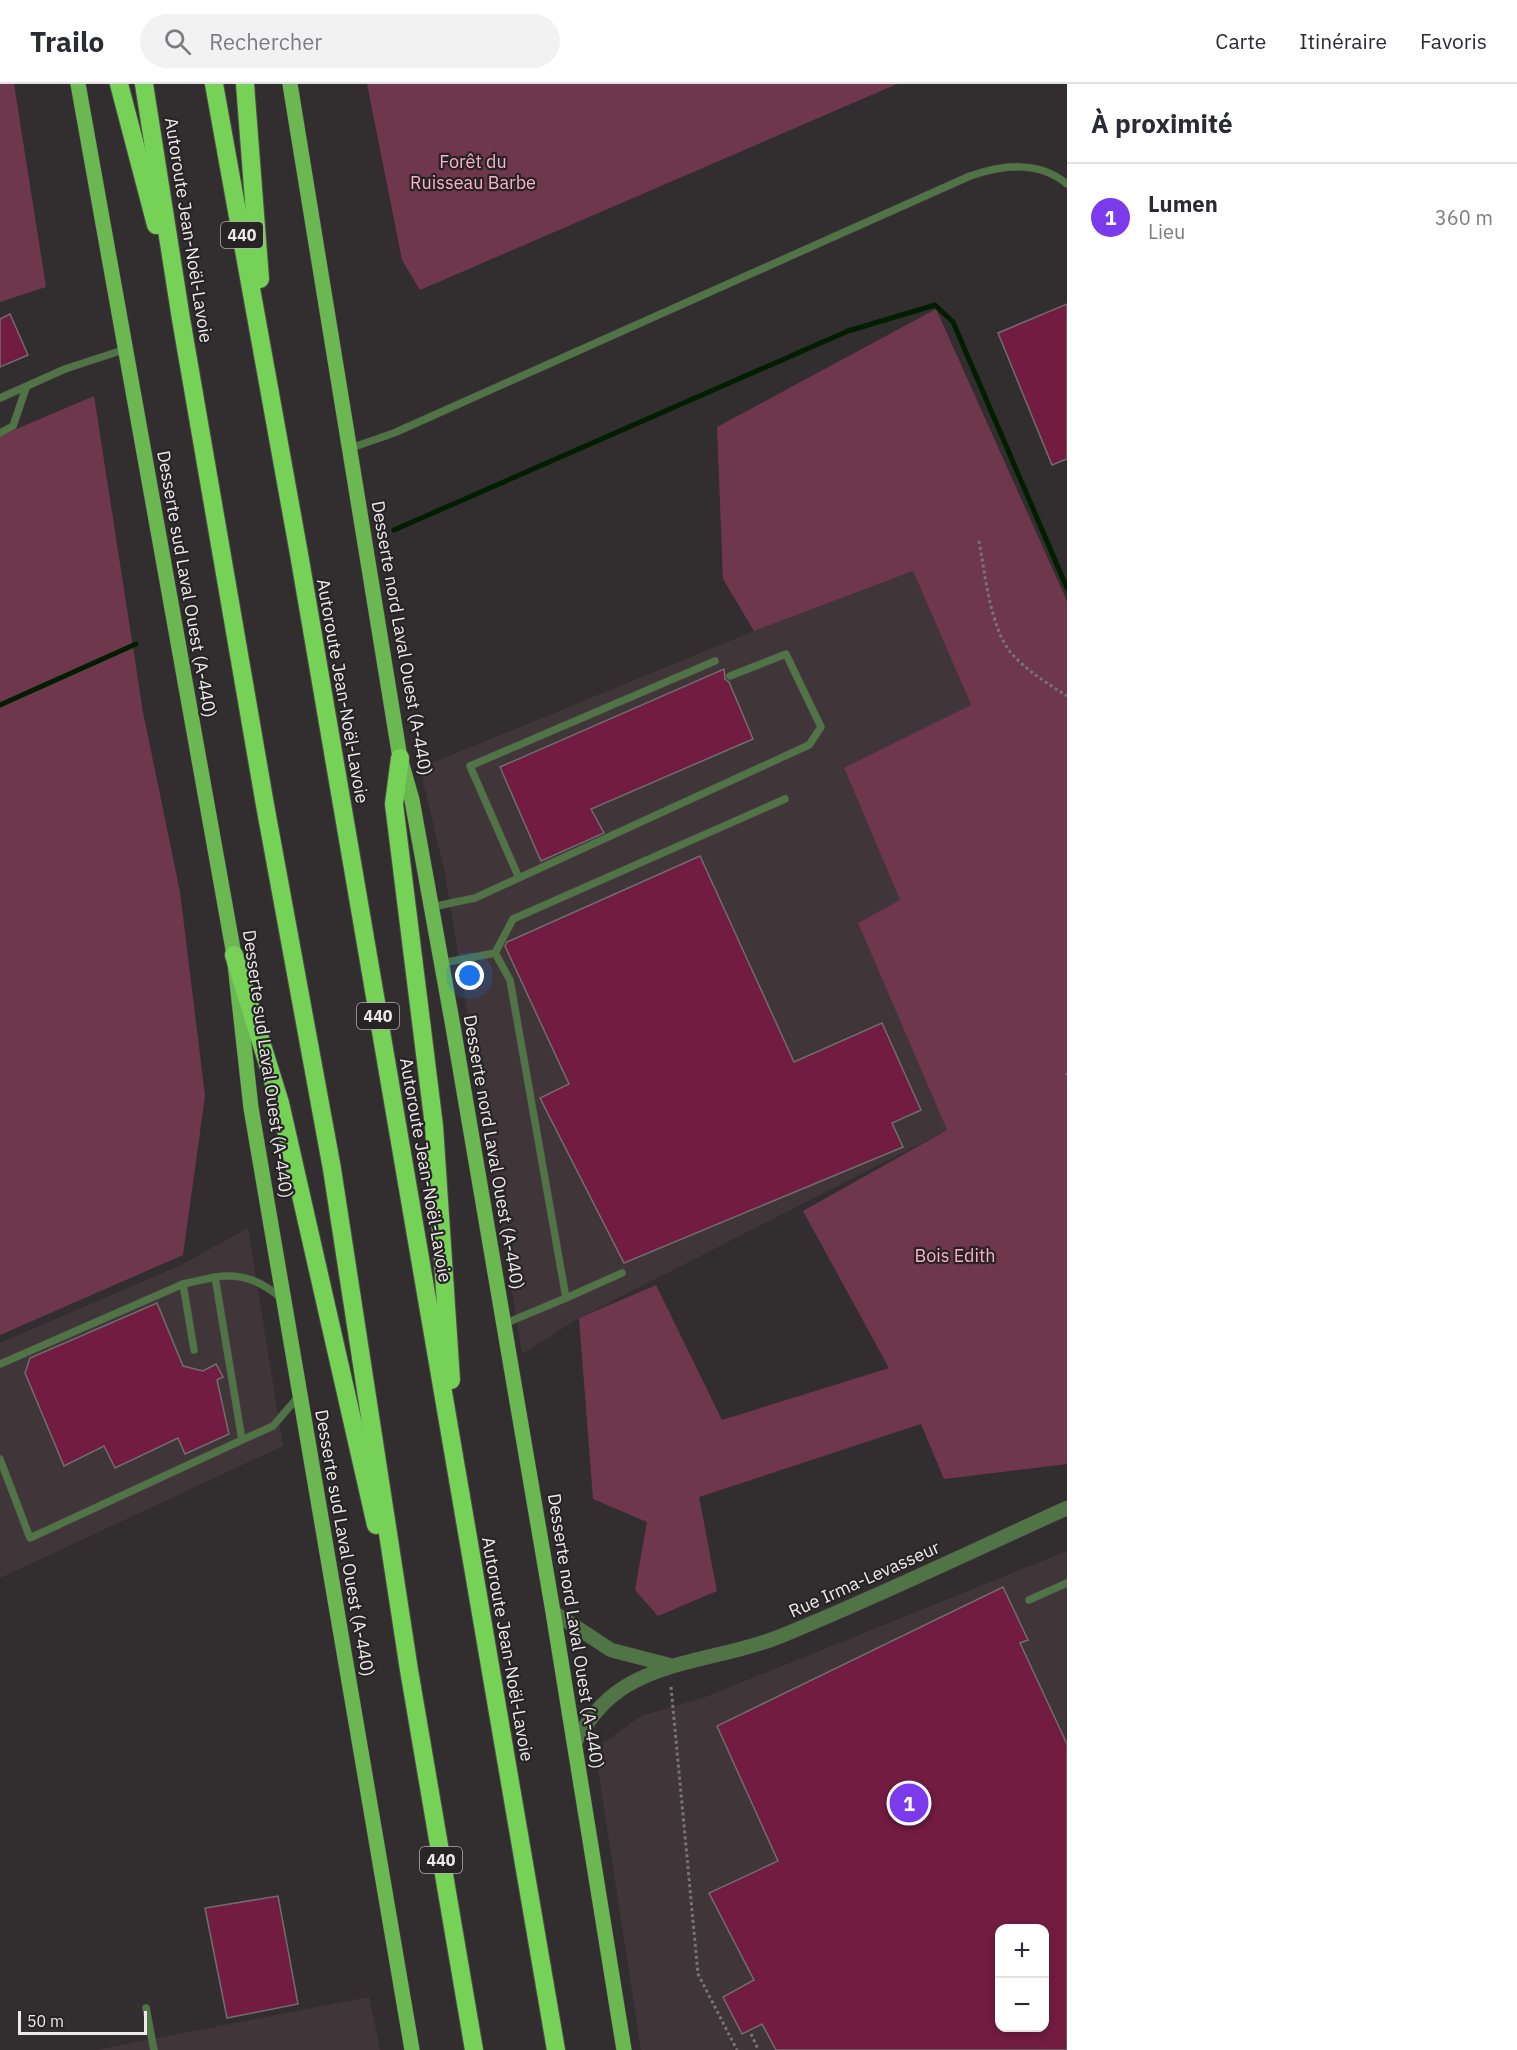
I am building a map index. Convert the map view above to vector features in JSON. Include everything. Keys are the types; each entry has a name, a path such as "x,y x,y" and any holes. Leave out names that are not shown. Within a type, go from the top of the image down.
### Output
{"highway":[{"path":"119,84 181,319"},
{"name":"Autoroute Jean-Noël-Lavoie","path":"144,84 181,319 265,805 332,1169 409,1670 474,2050"},
{"name":"Autoroute Jean-Noël-Lavoie","path":"214,84 267,371 556,2050"},
{"path":"245,84 267,371"},
{"path":"400,758 394,804 434,1126 458,1478"},
{"path":"234,955 280,1102 409,1670"}],"main road":[{"name":"Desserte sud Laval Ouest (A-440)","path":"78,84 234,955 251,1108 412,2050"},
{"name":"Desserte nord Laval Ouest (A-440)","path":"290,84 400,758 412,800 442,963 553,1612 624,2050"}],"street":[{"name":"Rue Irma-Levasseur","path":"574,1742 593,1713 612,1695 669,1665 724,1654 780,1637 1067,1508"},
{"name":"Rue Irma-Levasseur","path":"553,1612 611,1650 669,1665"}],"lane":[{"path":"348,449 394,433 970,176 1014,166 1040,170 1067,184"},
{"path":"0,398 65,369 126,349"},
{"path":"0,433 13,426 26,388"},
{"path":"432,907 475,898 809,745 821,727 786,654 730,676"},
{"path":"519,878 470,766 715,661"},
{"path":"495,953 513,919 785,799"},
{"path":"442,963 495,953"},
{"path":"495,953 510,980 566,1298"},
{"path":"504,1324 622,1272"},
{"path":"215,1277 242,1440"},
{"path":"0,1364 183,1284 215,1277 247,1278 269,1288 284,1300"},
{"path":"183,1284 194,1350"},
{"path":"0,1459 30,1538 266,1430 280,1420 299,1395"},
{"path":"1029,1600 1067,1583"},
{"path":"146,2008 154,2050"}],"path":[{"path":"979,541 993,614 1010,651 1029,671 1067,696"},
{"path":"672,1687 698,1974 737,2050"},
{"path":"751,2034 757,2050"}],"shaded area":[{"path":"913,571 971,706 844,769 900,900 858,923 947,1130 579,1318 522,1354 445,873 420,768 754,631"},
{"path":"248,1228 283,1446 0,1578 0,1343 179,1266"},
{"path":"1067,1551 1067,2050 641,2050 595,1749 641,1716 703,1698"},
{"path":"369,1997 380,2050 96,2050"}],"green space":[{"path":"0,84 14,84 46,287 0,302"},
{"name":"Forêt du Ruisseau Barbe","path":"367,84 897,84 420,290 402,260"},
{"name":"Bois Edith","path":"936,309 1067,601 1067,1464 944,1479 921,1424 699,1497 717,1591 658,1616 635,1590 647,1522 593,1499 579,1318 656,1285 722,1420 889,1368 803,1211 947,1130 858,923 900,900 844,768 971,705 913,571 754,631 723,579 717,427"},
{"path":"94,396 143,712 180,892 205,1096 183,1255 0,1335 0,436"}],"building":[{"path":"1067,304 1067,459 1052,465 998,333"},
{"path":"10,314 28,355 0,367 0,319"},
{"path":"724,669 725,679 729,682 753,739 591,809 604,833 541,861 500,767"},
{"path":"700,856 794,1062 882,1023 921,1110 892,1123 903,1147 624,1263 540,1098 569,1084 505,946 507,942"},
{"path":"157,1303 183,1366 203,1371 216,1364 223,1377 217,1380 229,1434 185,1454 178,1438 115,1468 104,1446 64,1466 25,1373 30,1358"},
{"path":"1003,1587 1028,1640 1020,1643 1067,1744 1067,2050 776,2050 762,2024 742,2034 723,1997 754,1980 709,1893 778,1861 717,1726"},
{"path":"278,1896 298,2004 227,2018 205,1908"}],"waterway":[{"path":"394,530 848,331 935,305 953,322 1067,588"},
{"path":"0,705 136,644"}],"place":[{"name":"Lumen","path":"909,1803"}]}
